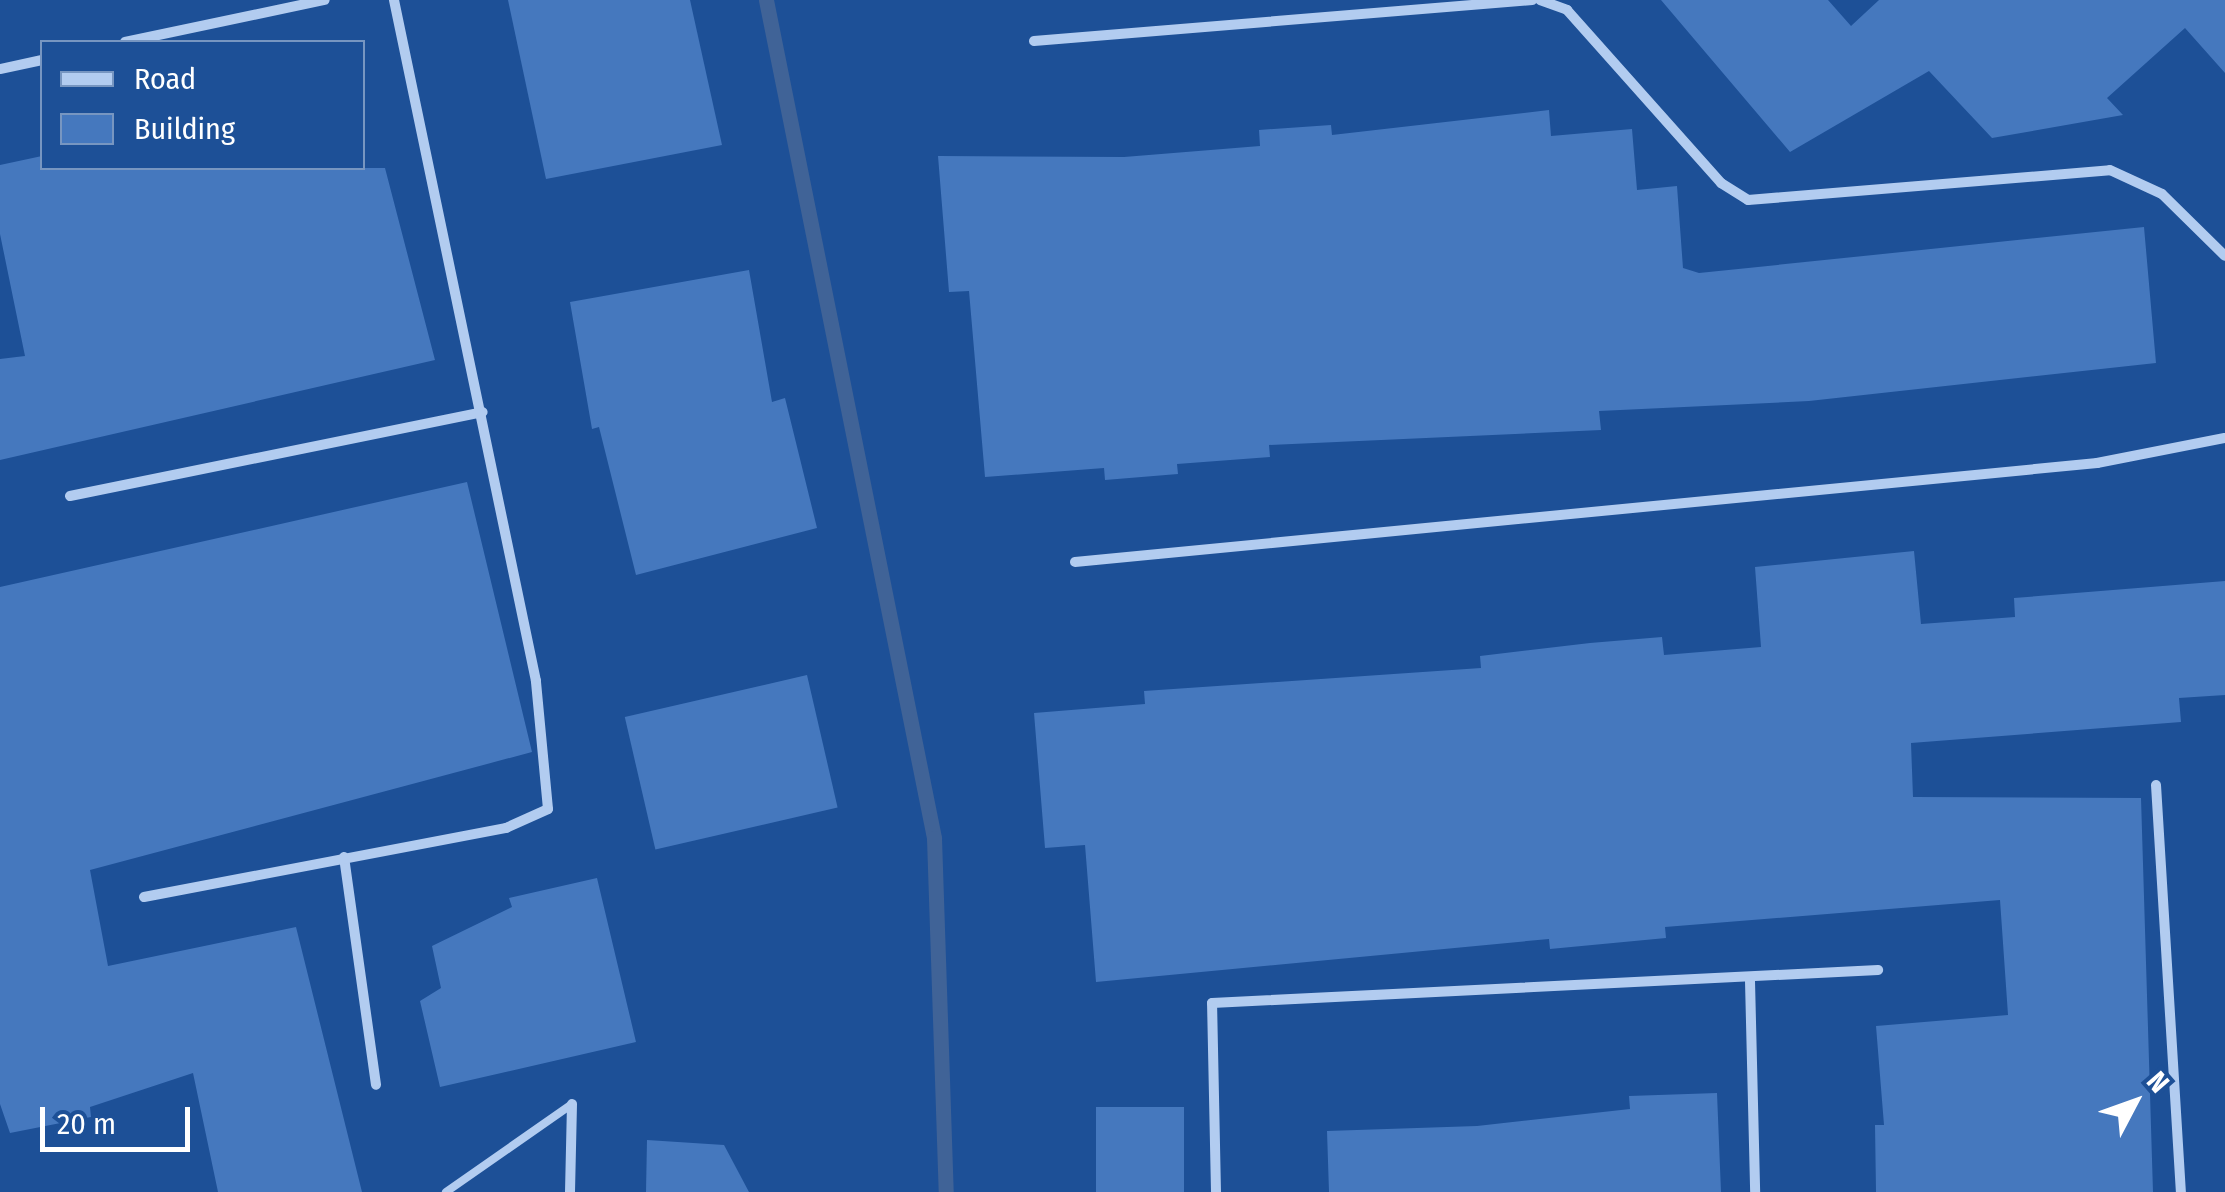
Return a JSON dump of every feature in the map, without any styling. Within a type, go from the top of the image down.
[{"type":"street","points":[[135,40],[326,0]]},
{"type":"street","points":[[144,897],[506,828],[548,810],[536,681],[483,412],[394,0]]},
{"type":"street","points":[[1034,41],[1532,0]]},
{"type":"street","points":[[1540,0],[1567,10],[1721,183],[1748,200],[2110,170],[2162,194],[2225,256]]},
{"type":"street","points":[[0,69],[40,60]]},
{"type":"street","points":[[70,496],[483,412]]},
{"type":"street","points":[[1075,562],[2097,463],[2225,438]]},
{"type":"street","points":[[2156,785],[2182,1192]]},
{"type":"street","points":[[344,857],[376,1086]]},
{"type":"street","points":[[1216,1192],[1212,1003],[1750,982],[1878,970]]},
{"type":"street","points":[[1750,982],[1755,1192]]},
{"type":"street","points":[[570,1192],[572,1104]]},
{"type":"lane","points":[[446,1192],[572,1104]]},
{"type":"building","points":[[508,0],[690,0],[722,145],[546,179]]},
{"type":"building","points":[[1661,0],[1828,0],[1851,26],[1879,0],[2225,0],[2225,73],[2185,28],[2107,98],[2123,115],[1992,138],[1929,71],[1790,152]]},
{"type":"building","points":[[1549,110],[1551,136],[1632,129],[1637,190],[1677,186],[1683,268],[1699,273],[2144,227],[2156,363],[1809,401],[1599,411],[1601,430],[1269,445],[1270,457],[1177,464],[1178,474],[1105,480],[1104,468],[985,477],[969,291],[949,292],[938,156],[1124,157],[1260,146],[1259,130],[1331,125],[1332,135]]},
{"type":"building","points":[[40,156],[40,170],[385,168],[435,360],[0,460],[0,359],[25,356],[0,234],[0,165]]},
{"type":"building","points":[[749,270],[772,402],[785,398],[817,528],[636,575],[599,427],[592,429],[570,302]]},
{"type":"building","points":[[467,482],[532,752],[90,870],[108,966],[296,927],[362,1192],[218,1192],[193,1073],[90,1107],[91,1117],[10,1133],[0,1104],[0,587]]},
{"type":"building","points":[[1914,551],[1921,624],[2015,617],[2014,598],[2225,581],[2225,695],[2179,698],[2181,722],[1911,743],[1913,797],[2141,798],[2153,1192],[1876,1192],[1875,1125],[1884,1125],[1876,1026],[2008,1015],[2000,900],[1665,927],[1666,938],[1550,949],[1549,939],[1096,982],[1085,845],[1045,848],[1034,713],[1145,704],[1144,691],[1481,668],[1480,656],[1590,643],[1662,637],[1664,655],[1761,647],[1755,567]]},
{"type":"building","points":[[807,675],[838,808],[655,850],[625,717]]},
{"type":"building","points":[[597,878],[636,1042],[440,1087],[420,1001],[441,988],[432,946],[512,907],[509,898]]},
{"type":"building","points":[[1717,1093],[1721,1192],[1329,1192],[1327,1131],[1477,1126],[1630,1109],[1629,1096]]},
{"type":"building","points":[[1096,1107],[1184,1107],[1184,1192],[1096,1192]]},
{"type":"building","points":[[647,1140],[724,1145],[749,1192],[646,1192]]},
{"type":"waterway","points":[[766,0],[934,838],[946,1192]]}]
